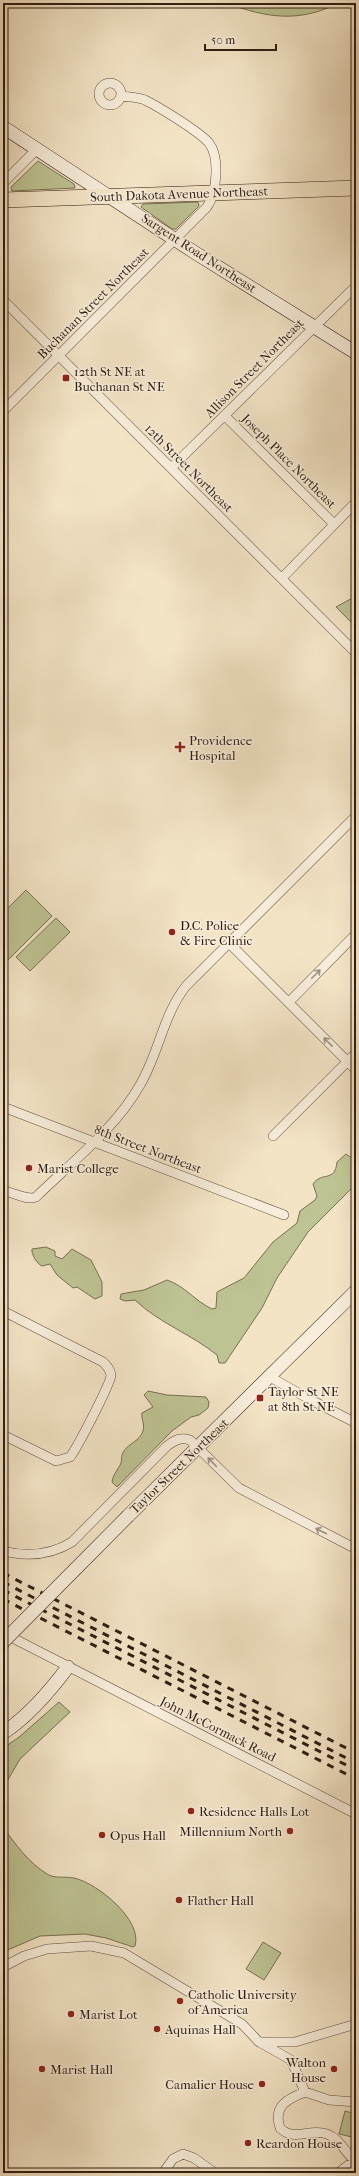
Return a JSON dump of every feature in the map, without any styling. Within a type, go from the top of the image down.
[{"type":"main road","name":"Sargent Road Northeast","points":[[3,127],[175,239],[356,353]]},
{"type":"main road","name":"South Dakota Avenue Northeast","points":[[3,200],[356,188]]},
{"type":"main road","name":"Taylor Street Northeast","points":[[3,1642],[128,1516],[356,1291]]},
{"type":"main road","points":[[3,1733],[18,1722],[40,1700],[68,1667]]},
{"type":"street","points":[[122,96],[145,100],[208,143],[214,157],[214,192]]},
{"type":"street","points":[[3,183],[37,149]]},
{"type":"street","name":"Buchanan Street Northeast","points":[[3,411],[207,207],[214,192]]},
{"type":"street","name":"Allison Street Northeast","points":[[171,468],[356,286]]},
{"type":"street","name":"12th Street Northeast","points":[[3,300],[356,653]]},
{"type":"street","name":"Joseph Place Northeast","points":[[225,416],[334,524]]},
{"type":"street","points":[[282,578],[356,502]]},
{"type":"street","points":[[3,1191],[16,1193],[30,1199],[36,1197],[121,1113],[140,1085],[154,1056],[168,1014],[181,992],[356,816]]},
{"type":"street","points":[[289,1002],[356,934]]},
{"type":"street","points":[[229,943],[356,1070]]},
{"type":"street","points":[[273,1136],[356,1053]]},
{"type":"street","name":"8th Street Northeast","points":[[3,1108],[284,1215]]},
{"type":"street","points":[[3,1311],[103,1362],[108,1367],[111,1375],[106,1389],[70,1457],[56,1461],[3,1435]]},
{"type":"street","points":[[270,1377],[308,1399],[356,1423]]},
{"type":"street","points":[[3,1551],[32,1554],[62,1547],[72,1542],[175,1440],[183,1438],[190,1440],[239,1488],[356,1549]]},
{"type":"street","name":"John McCormack Road","points":[[3,1633],[356,1814]]},
{"type":"street","points":[[3,1967],[24,1956],[54,1948],[91,1946],[124,1953],[242,2024],[259,2042],[291,2060],[297,2070],[305,2092]]},
{"type":"street","points":[[259,2042],[295,2042],[356,2024]]},
{"type":"street","points":[[338,2173],[355,2161],[342,2145],[325,2133],[312,2132],[292,2135],[280,2128],[277,2119],[278,2111],[289,2100],[305,2092],[329,2100],[356,2102]]},
{"type":"street","points":[[163,2173],[173,2159],[183,2154],[194,2158],[216,2173]]},
{"type":"green space","points":[[226,3],[339,3],[310,14],[283,16],[269,15]]},
{"type":"green space","points":[[38,161],[74,184],[75,188],[12,191],[11,187]]},
{"type":"green space","points":[[198,202],[199,206],[176,229],[172,229],[141,207],[143,204]]},
{"type":"green space","points":[[356,596],[356,627],[336,607]]},
{"type":"green space","points":[[26,890],[52,916],[3,965],[3,913]]},
{"type":"green space","points":[[56,918],[70,932],[30,971],[16,957]]},
{"type":"green space","points":[[346,1154],[356,1161],[356,1184],[308,1232],[277,1278],[262,1308],[225,1363],[219,1363],[217,1355],[154,1315],[135,1300],[125,1301],[120,1299],[121,1294],[144,1290],[167,1280],[179,1286],[206,1306],[212,1309],[216,1308],[217,1292],[244,1278],[273,1242],[297,1223],[300,1211],[315,1200],[317,1196],[313,1184],[320,1178],[331,1175],[336,1168],[337,1162]]},
{"type":"green space","points":[[46,1247],[55,1251],[55,1256],[62,1259],[72,1249],[91,1260],[102,1282],[102,1296],[95,1299],[77,1287],[73,1288],[57,1275],[50,1264],[40,1265],[33,1256],[32,1249]]},
{"type":"green space","points":[[148,1391],[167,1395],[206,1397],[209,1402],[208,1408],[199,1415],[191,1417],[172,1431],[117,1487],[112,1482],[114,1474],[121,1463],[122,1454],[126,1448],[137,1440],[142,1434],[144,1426],[142,1413],[153,1407],[144,1395]]},
{"type":"green space","points":[[59,1702],[70,1712],[20,1759],[3,1788],[3,1748],[18,1738]]},
{"type":"green space","points":[[3,1827],[28,1859],[40,1870],[50,1876],[74,1878],[84,1881],[106,1895],[116,1904],[132,1925],[136,1936],[135,1946],[133,1947],[106,1938],[85,1934],[40,1936],[3,1952]]},
{"type":"green space","points":[[263,1942],[281,1953],[264,1980],[246,1969]]},
{"type":"green space","points":[[345,2111],[356,2114],[356,2138],[339,2134]]},
{"type":"railway","points":[[3,1573],[356,1753]]},
{"type":"railway","points":[[3,1582],[356,1763]]},
{"type":"railway","points":[[3,1590],[356,1770]]},
{"type":"railway","points":[[3,1599],[356,1779]]},
{"type":"place","name":"12th St NE at Buchanan St NE","points":[[66,378]]},
{"type":"place","name":"Providence Hospital","points":[[180,747]]},
{"type":"place","name":"D.C. Police & Fire Clinic","points":[[172,932]]},
{"type":"place","name":"Marist College","points":[[29,1168]]},
{"type":"place","name":"Taylor St NE at 8th St NE","points":[[260,1398]]},
{"type":"place","name":"Residence Halls Lot","points":[[191,1811]]},
{"type":"place","name":"Millennium North","points":[[290,1831]]},
{"type":"place","name":"Opus Hall","points":[[102,1835]]},
{"type":"place","name":"Flather Hall","points":[[179,1900]]},
{"type":"place","name":"Catholic University of America","points":[[180,2001]]},
{"type":"place","name":"Marist Lot","points":[[71,2014]]},
{"type":"place","name":"Aquinas Hall","points":[[157,2029]]},
{"type":"place","name":"Marist Hall","points":[[42,2069]]},
{"type":"place","name":"Walton House","points":[[334,2069]]},
{"type":"place","name":"Camalier House","points":[[262,2084]]},
{"type":"place","name":"Reardon House","points":[[248,2143]]}]
